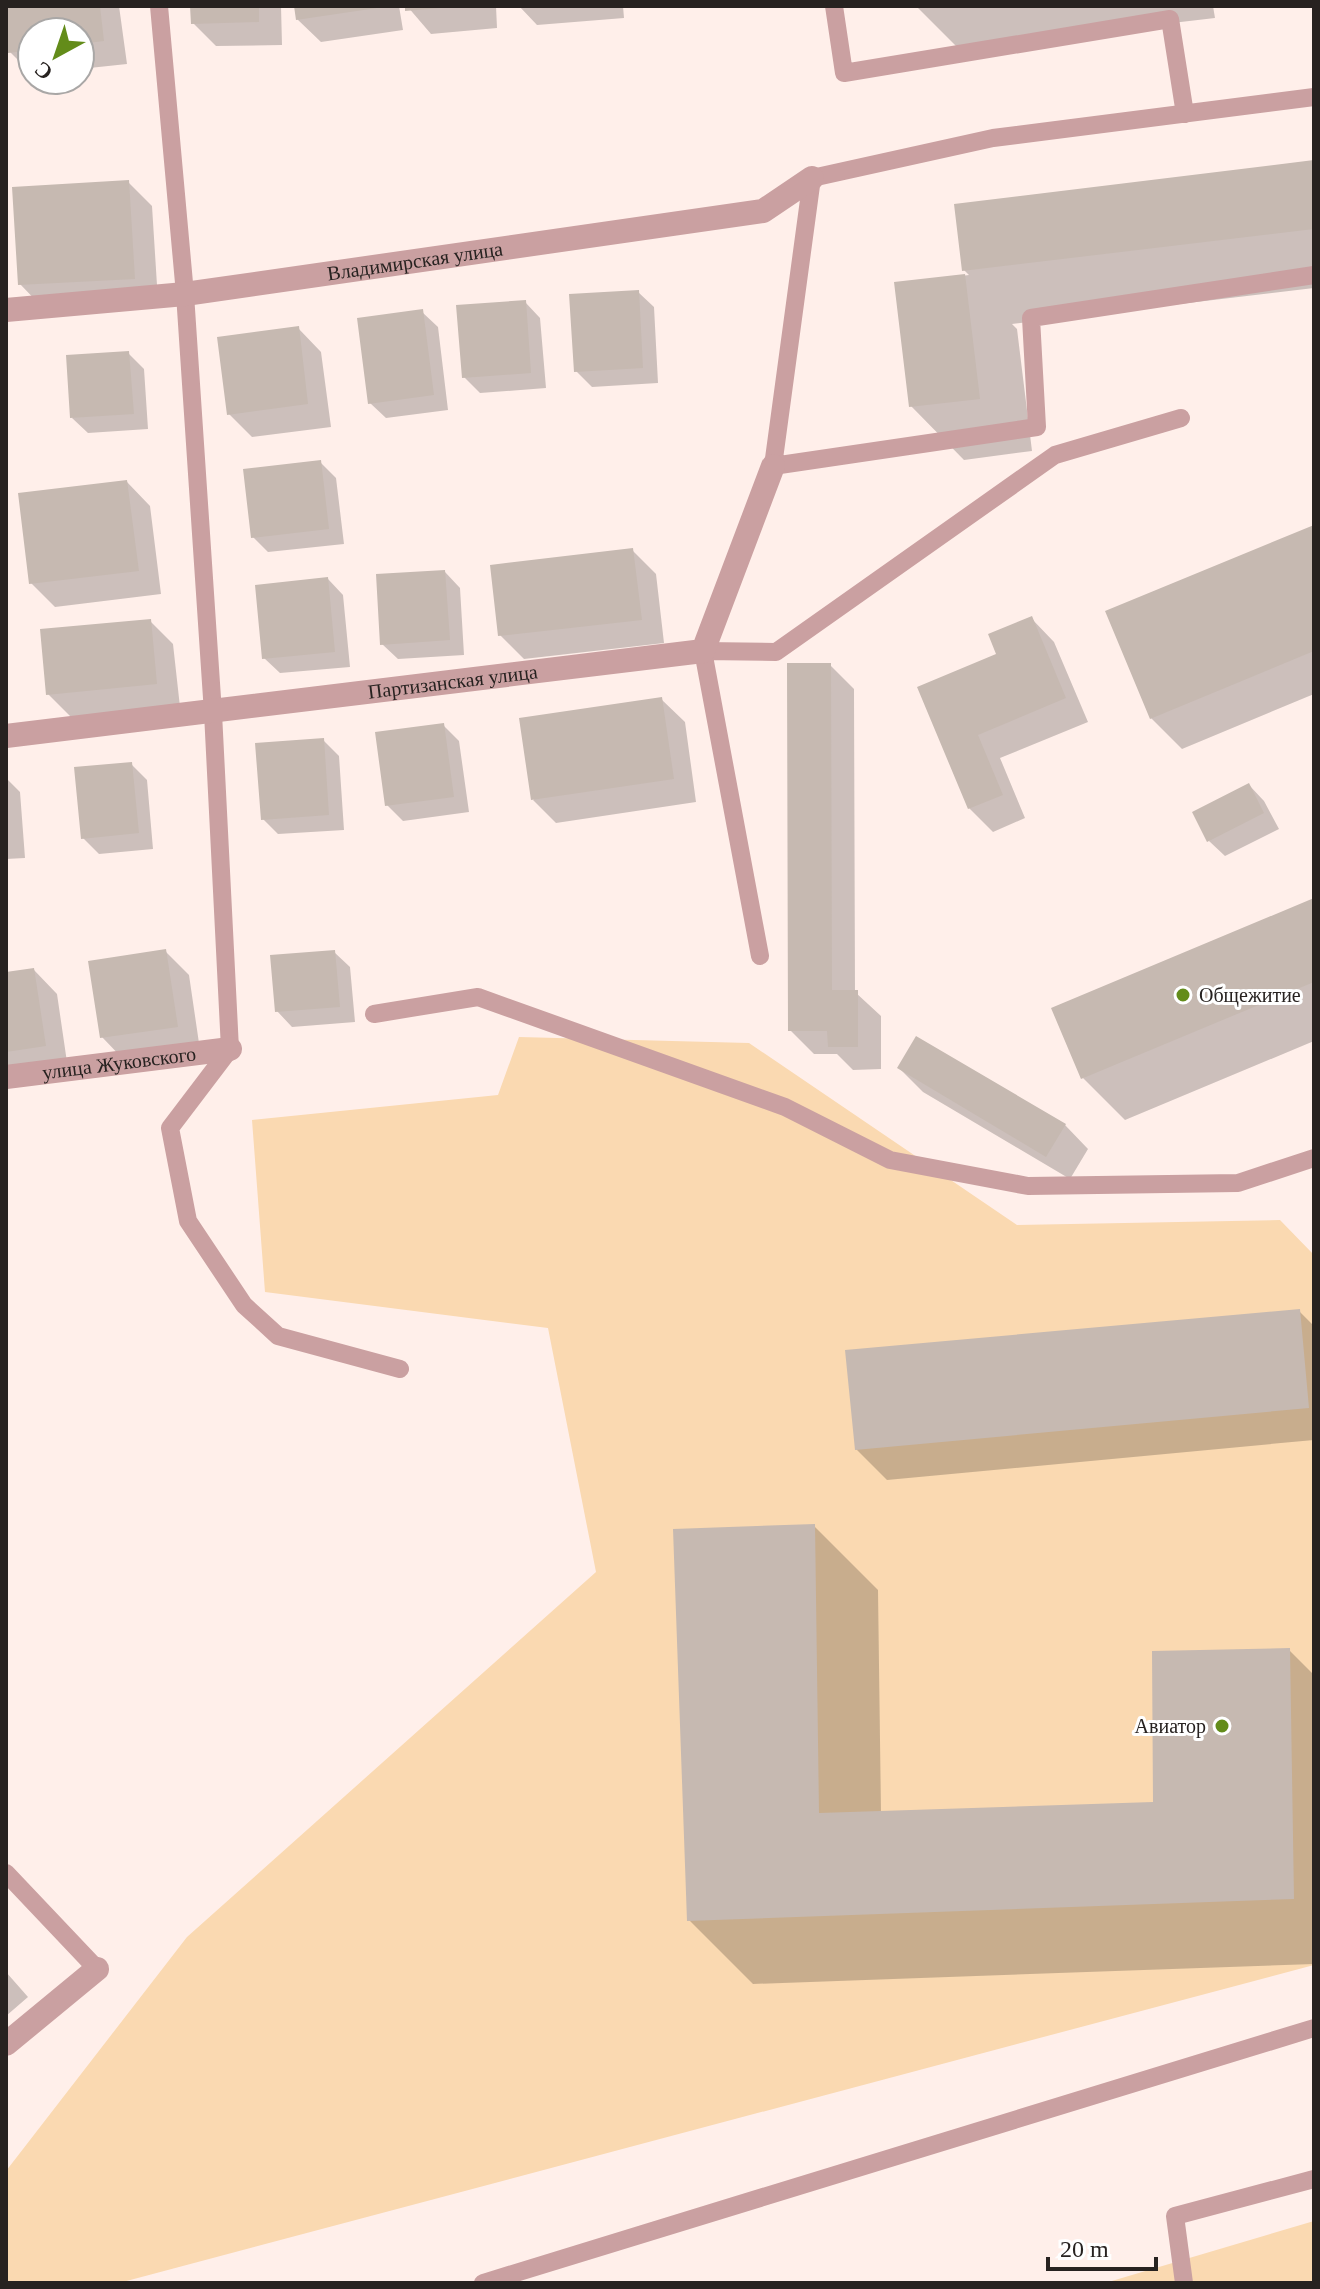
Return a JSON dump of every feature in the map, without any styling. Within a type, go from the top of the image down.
[{"type":"street","name":"Владимирская улица","points":[[6,310],[185,294],[763,211],[812,178]]},
{"type":"street","points":[[703,651],[773,466]]},
{"type":"street","name":"Партизанская улица","points":[[6,736],[703,651]]},
{"type":"street","name":"улица Жуковского","points":[[6,1077],[230,1049]]},
{"type":"street","points":[[6,2044],[97,1969]]},
{"type":"lane","points":[[159,6],[185,294],[213,713],[230,1049],[170,1128],[188,1221],[244,1305],[278,1336],[400,1369]]},
{"type":"lane","points":[[834,6],[844,73],[1170,19],[1185,114]]},
{"type":"lane","points":[[1314,97],[993,138],[812,178],[773,466],[1037,427],[1031,318],[1314,275]]},
{"type":"lane","points":[[760,956],[703,651],[776,652],[1055,455],[1181,418]]},
{"type":"lane","points":[[374,1014],[478,997],[785,1107],[890,1160],[1028,1186],[1238,1183],[1314,1158]]},
{"type":"lane","points":[[6,1873],[97,1969]]},
{"type":"lane","points":[[483,2283],[1314,2028]]},
{"type":"lane","points":[[1184,2283],[1175,2216],[1314,2179]]},
{"type":"shaded area","points":[[519,1037],[749,1043],[1017,1225],[1280,1220],[1314,1255],[1314,1965],[119,2283],[6,2283],[6,2171],[187,1937],[596,1572],[548,1328],[265,1292],[252,1120],[498,1095]]},
{"type":"shaded area","points":[[1314,2221],[1314,2283],[1105,2283]]},
{"type":"building","points":[[6,6],[100,6],[104,41],[96,42],[96,16],[16,16],[16,52],[8,53]]},
{"type":"building","points":[[190,6],[259,6],[259,22],[191,24]]},
{"type":"building","points":[[294,6],[377,6],[377,8],[296,20]]},
{"type":"building","points":[[405,6],[441,6],[441,8],[405,11]]},
{"type":"building","points":[[1314,160],[1314,229],[962,271],[954,204]]},
{"type":"building","points":[[129,180],[135,279],[18,285],[12,187]]},
{"type":"building","points":[[965,274],[980,399],[909,407],[894,282]]},
{"type":"building","points":[[639,290],[643,368],[574,372],[569,294]]},
{"type":"building","points":[[526,300],[531,373],[462,378],[456,305]]},
{"type":"building","points":[[423,309],[434,395],[368,404],[357,318]]},
{"type":"building","points":[[299,326],[308,404],[227,415],[217,337]]},
{"type":"building","points":[[129,351],[134,414],[70,418],[66,355]]},
{"type":"building","points":[[321,460],[329,529],[251,538],[243,469]]},
{"type":"building","points":[[127,480],[139,571],[29,584],[18,493]]},
{"type":"building","points":[[1314,525],[1314,651],[1150,719],[1105,611]]},
{"type":"building","points":[[633,548],[642,620],[498,636],[490,565]]},
{"type":"building","points":[[445,570],[450,640],[380,645],[376,574]]},
{"type":"building","points":[[328,577],[335,652],[262,659],[255,585]]},
{"type":"building","points":[[1032,616],[1066,698],[978,735],[1003,795],[968,809],[917,687],[996,654],[988,634]]},
{"type":"building","points":[[151,619],[157,684],[46,695],[40,629]]},
{"type":"building","points":[[787,663],[831,663],[832,990],[858,990],[858,1047],[828,1047],[827,1031],[788,1031]]},
{"type":"building","points":[[662,697],[674,779],[531,800],[519,718]]},
{"type":"building","points":[[444,723],[454,797],[385,806],[375,732]]},
{"type":"building","points":[[324,738],[329,815],[261,820],[255,743]]},
{"type":"building","points":[[132,762],[139,833],[81,839],[74,767]]},
{"type":"building","points":[[1249,783],[1264,813],[1207,842],[1192,812]]},
{"type":"building","name":"Общежитие","points":[[1314,898],[1314,982],[1081,1079],[1051,1008]]},
{"type":"building","points":[[166,949],[178,1027],[100,1038],[88,961]]},
{"type":"building","points":[[335,950],[340,1007],[275,1012],[270,955]]},
{"type":"building","points":[[34,968],[46,1046],[6,1052],[6,972]]},
{"type":"building","points":[[916,1036],[1066,1124],[1046,1157],[897,1068]]},
{"type":"building","points":[[1300,1309],[1309,1408],[855,1450],[845,1350]]},
{"type":"building","name":"Авиатор","points":[[815,1524],[819,1813],[1153,1802],[1152,1651],[1290,1648],[1294,1899],[687,1921],[673,1529]]},
{"type":"place","name":"Общежитие","points":[[1183,995]]},
{"type":"place","name":"Авиатор","points":[[1222,1726]]}]
